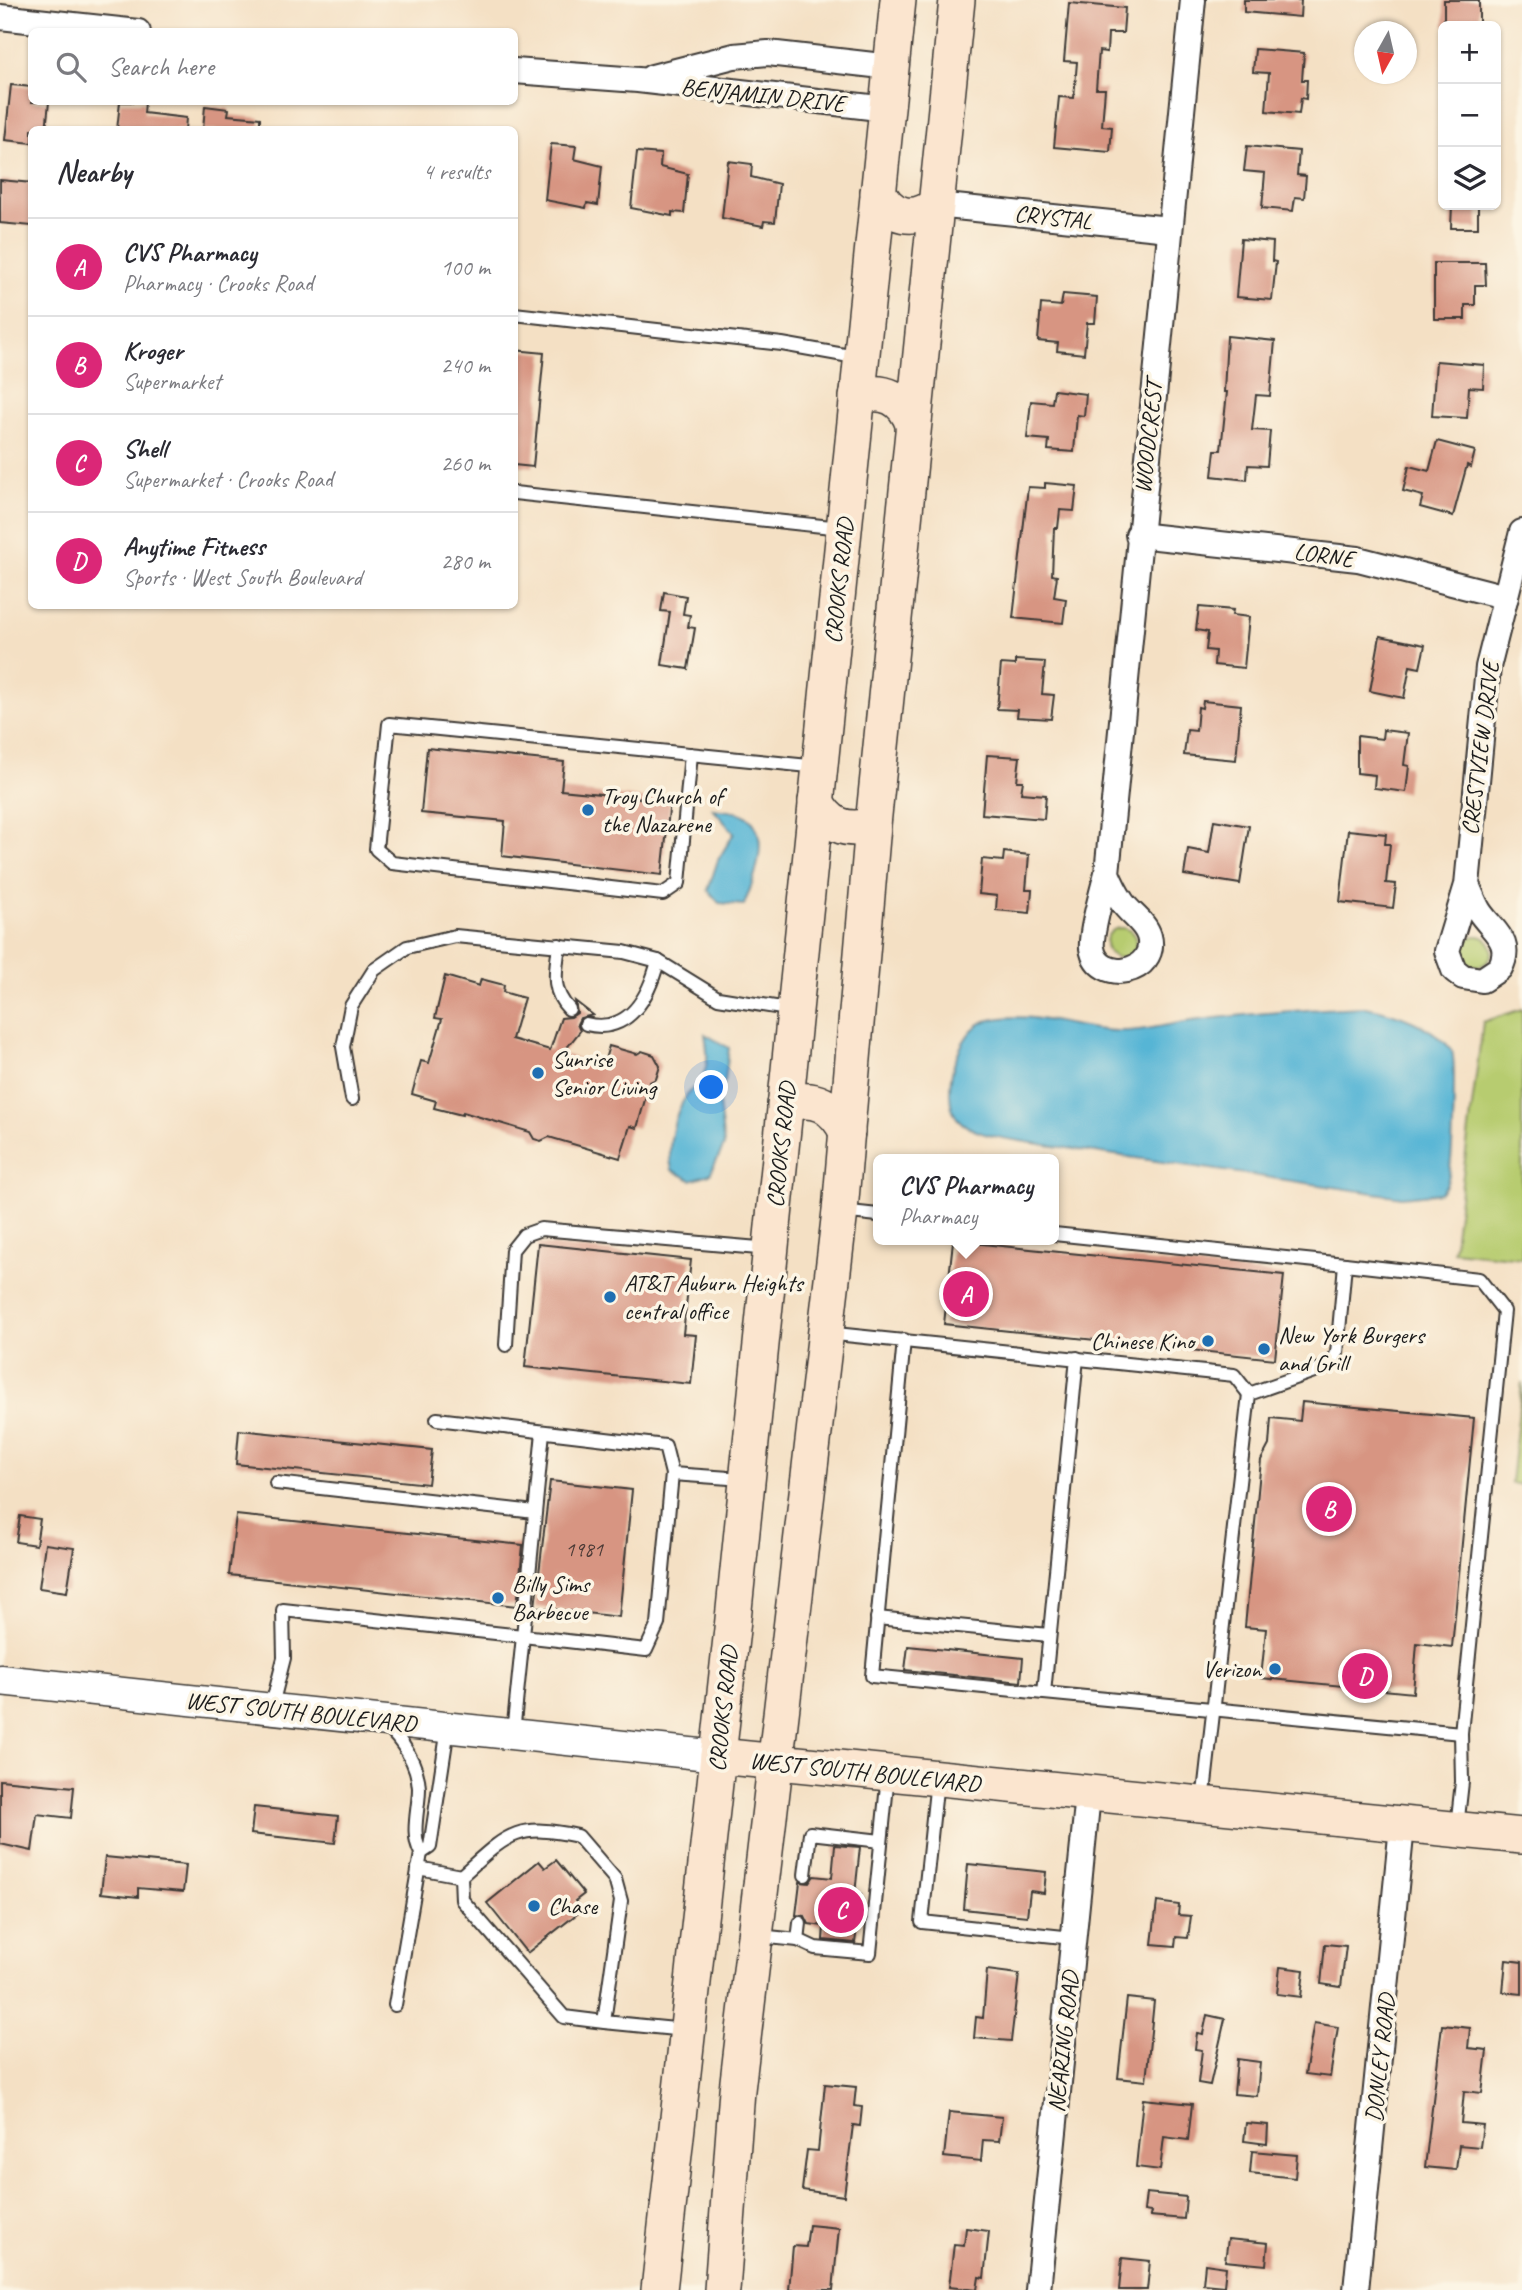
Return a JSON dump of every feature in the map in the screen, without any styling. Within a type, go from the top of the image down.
[{"type":"main road","name":"CROOKS ROAD","points":[[659,2290],[732,1629],[898,0]]},
{"type":"main road","points":[[722,2290],[737,2090],[840,1211],[873,825],[957,0]]},
{"type":"main road","points":[[878,192],[884,204],[905,216],[925,214],[936,205]]},
{"type":"main road","points":[[858,397],[880,393],[891,396],[908,411],[913,425]]},
{"type":"main road","points":[[818,784],[823,815],[834,824],[848,828],[873,825]]},
{"type":"main road","points":[[785,1105],[809,1100],[820,1103],[839,1117],[847,1132]]},
{"type":"main road","points":[[732,1629],[739,1642],[749,1650],[762,1654],[787,1651]]},
{"type":"main road","name":"WEST SOUTH BOULEVARD","points":[[718,1756],[1088,1795],[1522,1836]]},
{"type":"main road","points":[[706,1870],[729,1868],[741,1872],[759,1895]]},
{"type":"street","name":"WOODCREST","points":[[1107,873],[1138,535],[1193,0]]},
{"type":"street","points":[[0,17],[101,28]]},
{"type":"street","name":"BENJAMIN DRIVE","points":[[638,80],[734,56],[768,53],[891,67]]},
{"type":"street","name":"BENJAMIN DRIVE","points":[[518,71],[638,80],[887,109]]},
{"type":"street","name":"CRYSTAL","points":[[936,205],[1169,229]]},
{"type":"street","name":"CRESTVIEW DRIVE","points":[[1467,885],[1484,696],[1522,532]]},
{"type":"street","name":"LORNE","points":[[1138,535],[1358,559],[1506,597]]},
{"type":"street","name":"WEST SOUTH BOULEVARD","points":[[0,1680],[718,1756]]},
{"type":"street","name":"NEARING ROAD","points":[[1038,2290],[1088,1795]]},
{"type":"street","name":"DONLEY ROAD","points":[[1356,2290],[1402,1826]]},
{"type":"lane","points":[[518,314],[782,344],[861,358]]},
{"type":"lane","points":[[518,493],[844,528]]},
{"type":"lane","points":[[691,754],[679,883],[663,894],[392,863],[376,849],[388,724],[691,754],[818,784]]},
{"type":"lane","points":[[352,1099],[343,1047],[351,1006],[374,970],[407,947],[455,936],[624,952],[658,961],[689,977],[718,998],[794,1010]]},
{"type":"lane","points":[[559,945],[555,986],[559,998],[569,1009]]},
{"type":"lane","points":[[586,1024],[600,1028],[613,1024],[641,1004],[651,988],[658,961]]},
{"type":"lane","points":[[840,1211],[873,1214]]},
{"type":"lane","points":[[506,1345],[512,1250],[524,1235],[541,1228],[771,1249]]},
{"type":"lane","points":[[1059,1235],[1479,1279],[1504,1311],[1461,1733],[1462,1782],[1456,1831]]},
{"type":"lane","points":[[1249,1394],[1331,1365],[1337,1353],[1345,1264]]},
{"type":"lane","points":[[826,1333],[1234,1375],[1249,1394],[1203,1806]]},
{"type":"lane","points":[[904,1340],[872,1676],[1461,1733]]},
{"type":"lane","points":[[1044,1693],[1077,1358]]},
{"type":"lane","points":[[271,1709],[284,1658],[283,1610],[646,1650],[658,1624],[672,1474],[665,1446],[437,1419]]},
{"type":"lane","points":[[513,1735],[543,1432]]},
{"type":"lane","points":[[672,1474],[747,1480]]},
{"type":"lane","points":[[276,1483],[535,1512]]},
{"type":"lane","points":[[877,1618],[1049,1635]]},
{"type":"lane","points":[[379,1720],[402,1743],[419,1786],[416,1844],[421,1853],[395,2005]]},
{"type":"lane","points":[[421,1853],[430,1847],[448,1728]]},
{"type":"lane","points":[[755,1936],[798,1940],[815,1948],[870,1953],[888,1774]]},
{"type":"lane","points":[[937,1779],[922,1922],[1073,1938]]},
{"type":"lane","points":[[461,1876],[502,1840],[518,1831],[538,1829],[578,1836],[615,1879],[621,1901],[604,2022]]},
{"type":"lane","points":[[805,1875],[810,1833],[881,1841]]},
{"type":"lane","points":[[418,1868],[461,1876]]},
{"type":"lane","points":[[461,1876],[462,1900],[564,2017],[687,2031]]},
{"type":"lane","points":[[798,1940],[800,1923]]},
{"type":"green space","points":[[1121,928],[1132,932],[1136,943],[1132,954],[1121,958],[1110,954],[1106,943],[1110,932]]},
{"type":"green space","points":[[1477,936],[1488,940],[1492,951],[1488,962],[1477,966],[1466,962],[1462,951],[1466,940]]},
{"type":"green space","points":[[1522,1009],[1522,1258],[1453,1251],[1483,1022]]},
{"type":"green space","points":[[1522,1382],[1522,1485],[1511,1483]]},
{"type":"water","points":[[713,809],[742,814],[750,819],[756,828],[760,849],[752,885],[744,905],[719,903],[708,890],[718,860],[734,833]]},
{"type":"water","points":[[1365,1007],[1388,1012],[1425,1027],[1452,1051],[1454,1094],[1450,1170],[1448,1181],[1440,1193],[1402,1197],[1008,1139],[971,1129],[957,1118],[952,1108],[950,1094],[954,1064],[967,1036],[986,1021],[1019,1017],[1089,1028],[1132,1031],[1235,1016]]},
{"type":"water","points":[[705,1034],[729,1048],[725,1081],[718,1095],[724,1146],[710,1174],[691,1180],[672,1170],[671,1141],[682,1102],[701,1079],[706,1068]]},
{"type":"building","points":[[1244,0],[1301,0],[1300,17],[1244,12]]},
{"type":"building","points":[[1444,0],[1479,0],[1479,21],[1444,21]]},
{"type":"building","points":[[1069,3],[1125,8],[1123,33],[1108,33],[1107,52],[1099,51],[1096,89],[1105,89],[1102,126],[1112,127],[1110,152],[1054,147],[1059,97],[1074,98],[1077,62],[1064,61]]},
{"type":"building","points":[[1255,49],[1304,53],[1302,80],[1307,80],[1306,99],[1301,98],[1299,114],[1266,111],[1269,73],[1253,72]]},
{"type":"building","points":[[11,85],[28,87],[28,105],[49,105],[46,126],[28,126],[28,143],[5,140]]},
{"type":"building","points":[[120,105],[145,105],[144,113],[186,118],[185,126],[117,126]]},
{"type":"building","points":[[205,106],[229,109],[228,115],[260,118],[260,126],[203,126]]},
{"type":"building","points":[[551,144],[576,146],[574,159],[602,166],[598,205],[587,203],[586,208],[545,200]]},
{"type":"building","points":[[1247,146],[1299,151],[1297,175],[1306,176],[1304,198],[1295,197],[1293,211],[1262,208],[1265,173],[1244,171]]},
{"type":"building","points":[[637,152],[661,154],[660,167],[688,174],[684,213],[672,212],[672,216],[631,208]]},
{"type":"building","points":[[728,161],[752,164],[751,177],[779,184],[775,222],[764,221],[763,226],[722,218]]},
{"type":"building","points":[[0,180],[28,183],[28,226],[0,223]]},
{"type":"building","points":[[1452,210],[1478,210],[1478,228],[1451,228]]},
{"type":"building","points":[[1241,239],[1273,242],[1272,261],[1276,262],[1272,300],[1236,297]]},
{"type":"building","points":[[1434,263],[1485,263],[1486,285],[1475,285],[1475,305],[1465,305],[1465,319],[1434,319]]},
{"type":"building","points":[[1063,294],[1097,297],[1095,323],[1087,323],[1084,354],[1057,351],[1058,343],[1038,341],[1041,304],[1061,306]]},
{"type":"building","points":[[1227,336],[1275,341],[1270,396],[1256,395],[1252,430],[1270,431],[1267,466],[1248,465],[1247,480],[1212,476],[1215,450],[1221,450],[1227,392],[1224,392]]},
{"type":"building","points":[[518,350],[544,353],[533,467],[518,465]]},
{"type":"building","points":[[1436,361],[1484,365],[1483,388],[1469,387],[1467,418],[1432,416]]},
{"type":"building","points":[[1054,390],[1086,394],[1084,416],[1077,415],[1074,452],[1048,450],[1049,440],[1027,438],[1031,401],[1052,403]]},
{"type":"building","points":[[1437,441],[1475,451],[1471,467],[1467,465],[1453,516],[1420,507],[1423,496],[1403,491],[1409,466],[1429,471]]},
{"type":"building","points":[[1045,483],[1077,486],[1074,511],[1060,510],[1058,528],[1054,528],[1052,575],[1057,576],[1054,597],[1066,599],[1063,623],[1013,618],[1028,487],[1045,488]]},
{"type":"building","points":[[664,592],[686,596],[683,614],[690,615],[688,627],[695,628],[688,669],[662,665],[670,612],[661,611]]},
{"type":"building","points":[[1199,607],[1233,610],[1232,615],[1249,617],[1244,668],[1214,665],[1215,651],[1206,650],[1208,632],[1196,630]]},
{"type":"building","points":[[1380,636],[1425,645],[1420,668],[1410,666],[1404,698],[1370,691]]},
{"type":"building","points":[[1015,660],[1045,662],[1042,694],[1054,695],[1051,719],[1017,717],[1018,710],[997,709],[1001,664],[1015,665]]},
{"type":"building","points":[[1203,701],[1241,705],[1236,760],[1184,755],[1187,730],[1196,731],[1198,707],[1202,708]]},
{"type":"building","points":[[1383,730],[1408,733],[1404,765],[1409,766],[1406,792],[1374,788],[1375,775],[1357,773],[1357,736],[1382,739]]},
{"type":"building","name":"Troy Church of the Nazarene","points":[[427,748],[564,762],[561,790],[670,801],[662,875],[502,856],[505,821],[421,813]]},
{"type":"building","points":[[987,755],[1020,757],[1017,781],[1023,781],[1021,793],[1046,795],[1044,819],[982,814]]},
{"type":"building","points":[[1214,820],[1249,826],[1240,884],[1184,875],[1188,849],[1209,853]]},
{"type":"building","points":[[1348,830],[1386,834],[1385,844],[1390,844],[1386,883],[1396,884],[1393,908],[1340,902]]},
{"type":"building","points":[[1004,852],[1029,855],[1026,890],[1032,890],[1030,913],[996,910],[997,896],[979,894],[982,859],[1003,861]]},
{"type":"building","name":"Sunrise Senior Living","points":[[445,976],[479,986],[481,979],[504,985],[503,992],[524,998],[512,1039],[550,1050],[561,1018],[577,1013],[575,1001],[593,1015],[580,1018],[577,1024],[580,1031],[562,1054],[603,1066],[609,1046],[637,1054],[642,1051],[654,1055],[660,1066],[656,1079],[650,1082],[637,1128],[630,1126],[620,1158],[549,1137],[541,1141],[534,1139],[530,1132],[463,1112],[462,1115],[434,1108],[436,1101],[412,1094],[421,1061],[429,1063],[442,1019],[435,1018]]},
{"type":"building","name":"AT&T Auburn Heights central office","points":[[538,1244],[691,1260],[683,1334],[696,1335],[691,1384],[525,1367]]},
{"type":"building","points":[[953,1245],[992,1245],[1284,1275],[1275,1359],[944,1324]]},
{"type":"building","points":[[1302,1402],[1474,1418],[1452,1647],[1417,1643],[1413,1693],[1261,1678],[1266,1629],[1245,1627],[1261,1460],[1269,1445],[1271,1418],[1300,1421]]},
{"type":"building","points":[[239,1430],[432,1450],[428,1484],[236,1464]]},
{"type":"building","points":[[550,1481],[632,1490],[619,1617],[535,1607]]},
{"type":"building","points":[[236,1515],[523,1545],[517,1606],[229,1575]]},
{"type":"building","points":[[20,1516],[40,1519],[36,1545],[16,1542]]},
{"type":"building","points":[[45,1544],[74,1548],[67,1592],[39,1588]]},
{"type":"building","points":[[908,1646],[1023,1658],[1021,1682],[905,1670]]},
{"type":"building","points":[[0,1780],[74,1787],[71,1818],[37,1814],[32,1851],[0,1844]]},
{"type":"building","points":[[254,1807],[338,1816],[335,1843],[251,1834]]},
{"type":"building","points":[[835,1845],[860,1847],[855,1894],[861,1895],[855,1943],[823,1940],[824,1926],[809,1924],[805,1916],[796,1915],[800,1882],[809,1883],[814,1876],[832,1878]]},
{"type":"building","points":[[105,1857],[186,1865],[183,1892],[138,1888],[138,1897],[101,1893]]},
{"type":"building","name":"Chase","points":[[556,1860],[584,1894],[575,1901],[582,1910],[527,1953],[487,1903],[539,1861],[545,1868]]},
{"type":"building","points":[[968,1864],[1046,1872],[1044,1893],[1030,1891],[1027,1916],[964,1909]]},
{"type":"building","points":[[1157,1902],[1179,1905],[1178,1915],[1191,1916],[1188,1938],[1176,1937],[1175,1946],[1152,1944]]},
{"type":"building","points":[[1325,1944],[1346,1946],[1341,1987],[1321,1984]]},
{"type":"building","points":[[1506,1960],[1522,1962],[1522,1994],[1503,1992]]},
{"type":"building","points":[[1280,1967],[1304,1970],[1301,1997],[1277,1994]]},
{"type":"building","points":[[987,1970],[1019,1974],[1011,2041],[974,2038],[976,2017],[983,2018]]},
{"type":"building","points":[[1127,1998],[1154,2001],[1146,2081],[1118,2078]]},
{"type":"building","points":[[1207,2015],[1225,2019],[1210,2085],[1198,2083],[1202,2050],[1195,2049],[1197,2033],[1203,2034]]},
{"type":"building","points":[[1314,2023],[1338,2027],[1330,2077],[1305,2074]]},
{"type":"building","points":[[1442,2025],[1470,2028],[1468,2048],[1487,2050],[1482,2093],[1464,2091],[1461,2123],[1483,2125],[1480,2147],[1459,2145],[1456,2170],[1425,2167]]},
{"type":"building","points":[[1237,2059],[1260,2062],[1257,2096],[1234,2094]]},
{"type":"building","points":[[825,2084],[856,2087],[854,2106],[862,2107],[860,2126],[853,2125],[844,2196],[802,2190],[807,2150],[818,2151]]},
{"type":"building","points":[[1143,2099],[1192,2104],[1188,2140],[1164,2137],[1160,2170],[1136,2167]]},
{"type":"building","points":[[949,2112],[1002,2117],[999,2141],[983,2140],[981,2161],[944,2157]]},
{"type":"building","points":[[1246,2123],[1268,2125],[1267,2144],[1244,2141]]},
{"type":"building","points":[[1252,2151],[1297,2155],[1295,2178],[1250,2173]]},
{"type":"building","points":[[1146,2193],[1186,2197],[1184,2219],[1150,2216],[1151,2212],[1144,2211]]},
{"type":"building","points":[[809,2225],[839,2228],[833,2290],[789,2290],[793,2246],[806,2247]]},
{"type":"building","points":[[966,2228],[989,2231],[984,2278],[979,2277],[977,2290],[949,2287],[954,2244],[964,2245]]},
{"type":"building","points":[[1228,2239],[1268,2243],[1266,2265],[1225,2261]]},
{"type":"building","points":[[1122,2258],[1150,2261],[1147,2290],[1119,2290]]},
{"type":"building","points":[[1205,2264],[1226,2267],[1224,2286],[1203,2284]]},
{"type":"place","name":"Troy Church of the Nazarene","points":[[588,810]]},
{"type":"place","name":"Sunrise Senior Living","points":[[538,1073]]},
{"type":"place","name":"CVS Pharmacy","points":[[966,1294]]},
{"type":"place","name":"AT&T Auburn Heights central office","points":[[610,1297]]},
{"type":"place","name":"Chinese Kino","points":[[1208,1341]]},
{"type":"place","name":"New York Burgers and Grill","points":[[1264,1349]]},
{"type":"place","name":"Kroger","points":[[1329,1509]]},
{"type":"place","name":"Billy Sims Barbecue","points":[[498,1598]]},
{"type":"place","name":"Verizon","points":[[1275,1669]]},
{"type":"place","name":"Anytime Fitness","points":[[1365,1676]]},
{"type":"place","name":"Chase","points":[[534,1906]]},
{"type":"place","name":"Shell","points":[[841,1910]]}]
